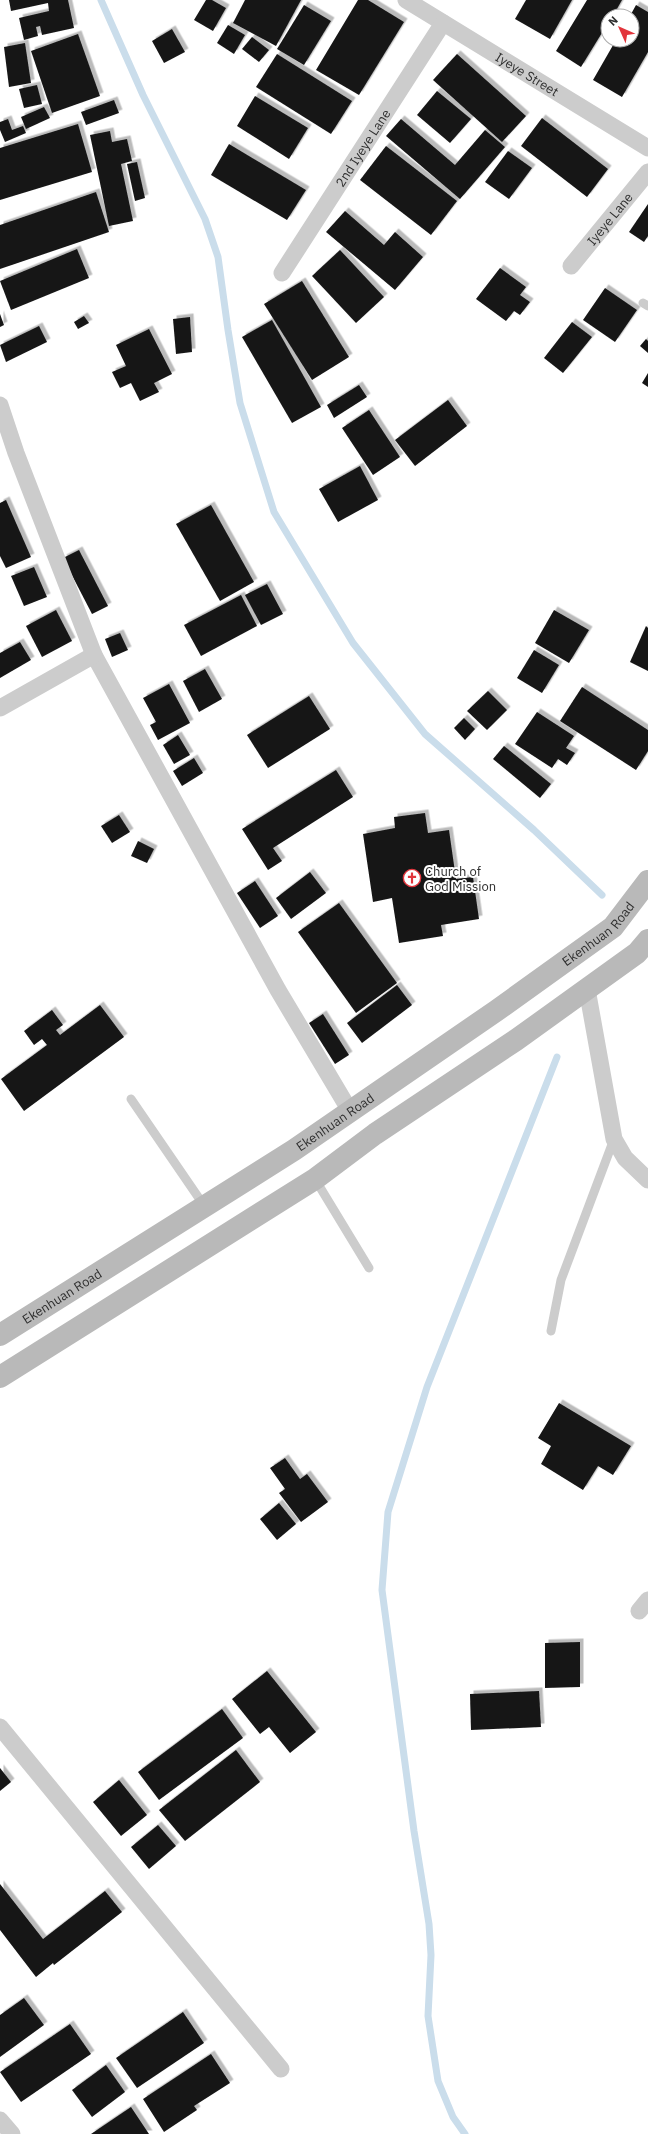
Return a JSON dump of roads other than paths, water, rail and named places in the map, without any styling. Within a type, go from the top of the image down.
[{"type":"main road","name":"Ekenhuan Road","points":[[0,1335],[205,1207],[350,1111],[503,1006],[613,927],[648,881]]},
{"type":"main road","points":[[0,1377],[314,1179],[375,1134],[516,1040],[588,989],[638,953],[648,940]]},
{"type":"street","name":"Iyeye Street","points":[[406,0],[648,148]]},
{"type":"street","name":"2nd Iyeye Lane","points":[[282,273],[443,22]]},
{"type":"street","name":"Iyeye Lane","points":[[572,266],[648,172]]},
{"type":"street","points":[[0,405],[16,453],[94,655],[278,990],[350,1111]]},
{"type":"street","points":[[0,708],[94,655]]},
{"type":"street","points":[[588,989],[614,1139],[625,1158],[648,1180]]},
{"type":"street","points":[[0,1727],[281,2069]]},
{"type":"street","points":[[0,2120],[12,2134]]},
{"type":"lane","points":[[131,1099],[205,1207]]},
{"type":"lane","points":[[551,1331],[561,1280],[614,1139]]},
{"type":"lane","points":[[314,1179],[369,1268]]},
{"type":"waterway","points":[[101,0],[143,95],[205,219],[218,257],[240,403],[274,512],[353,643],[425,734],[534,830],[602,895]]},
{"type":"waterway","points":[[465,2134],[453,2117],[438,2081],[428,2016],[431,1955],[429,1924],[414,1831],[382,1590],[388,1512],[427,1387],[557,1057]]},
{"type":"place","name":"Church of God Mission","points":[[412,878]]}]
